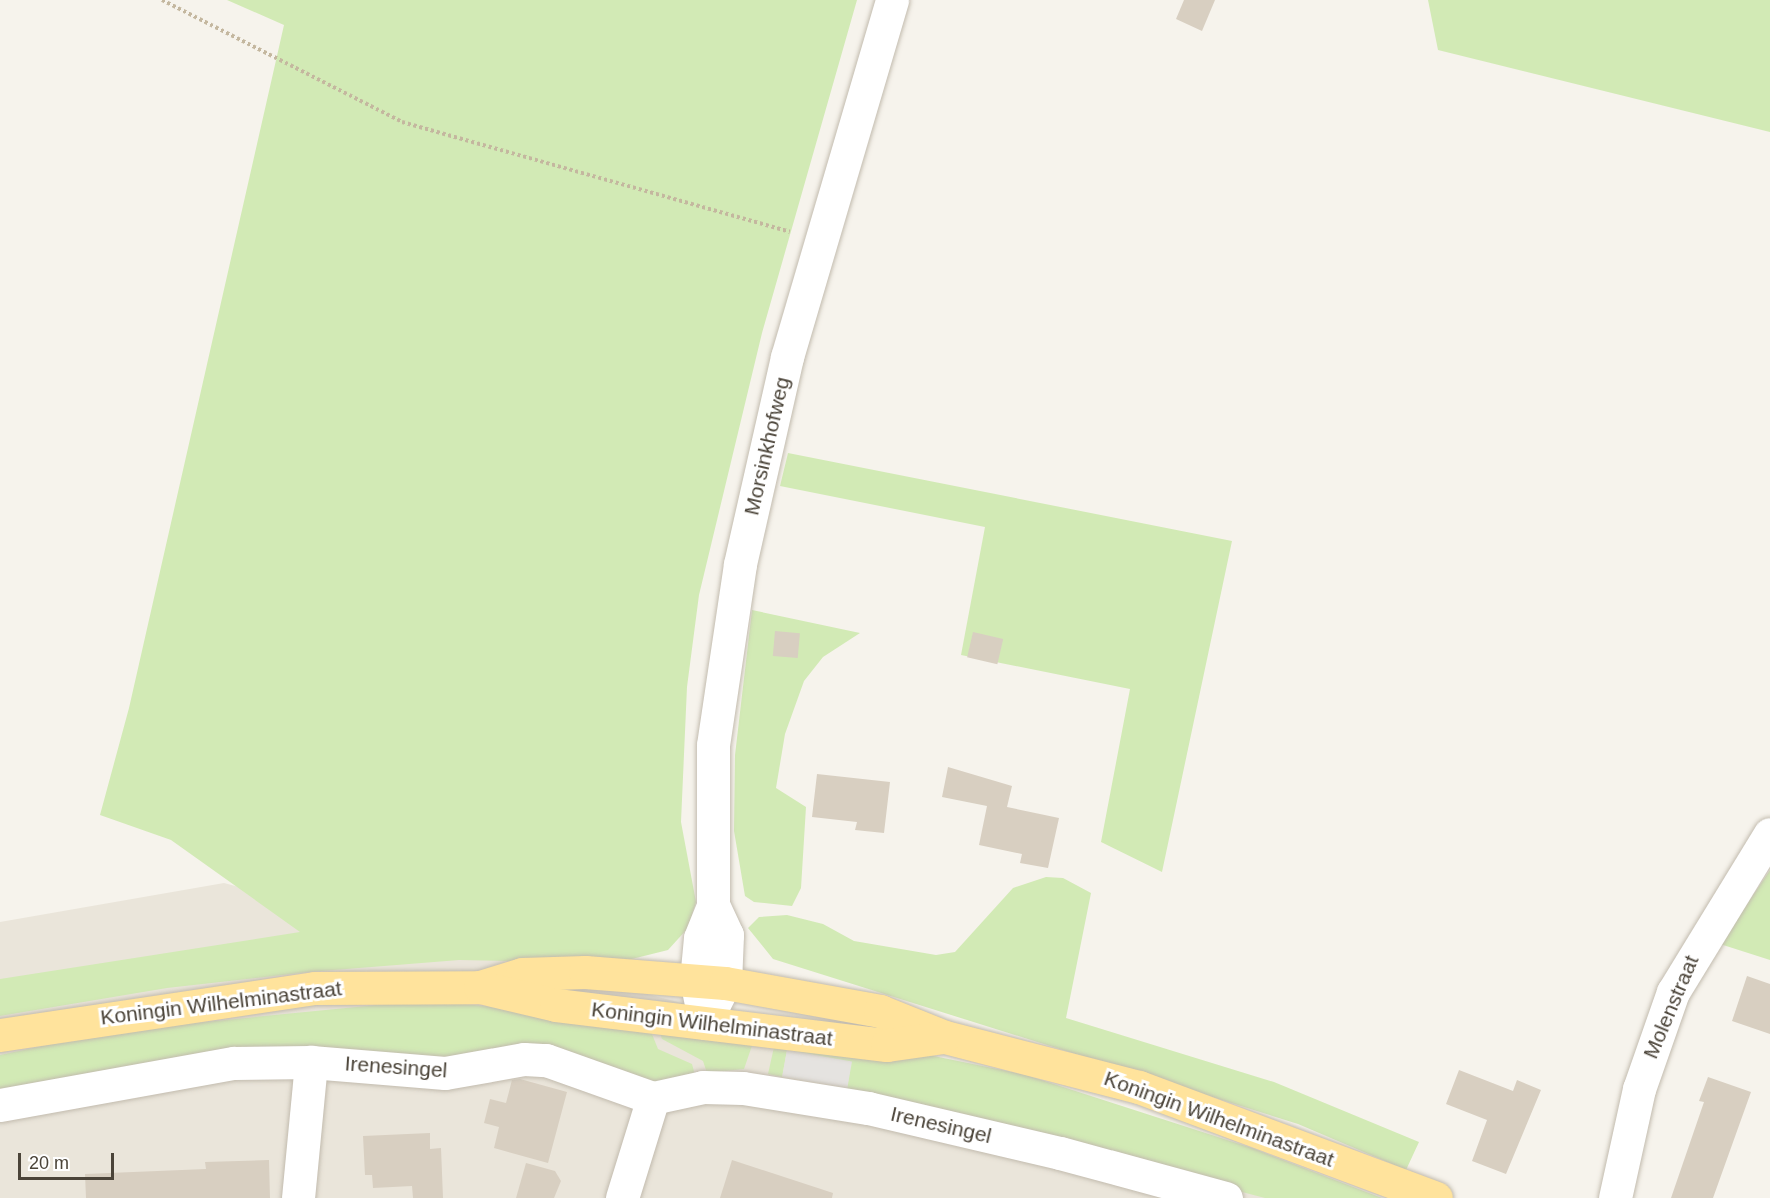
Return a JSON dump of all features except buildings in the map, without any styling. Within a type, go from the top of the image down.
[{"type":"main road","name":"Koningin Wilhelminastraat","points":[[480,987],[522,974],[585,972],[710,981],[880,1011],[945,1037],[1139,1087],[1428,1196]]},
{"type":"main road","name":"Koningin Wilhelminastraat","points":[[0,1035],[315,988],[480,987],[556,1005],[887,1045],[945,1037]]},
{"type":"street","name":"Morsinkhofweg","points":[[705,1023],[710,981],[700,938],[714,905],[713,745],[740,564],[787,357],[892,0]]},
{"type":"street","name":"Molenstraat","points":[[1615,1198],[1639,1089],[1674,992],[1770,834]]},
{"type":"street","name":"Irenesingel","points":[[0,1106],[234,1063],[311,1062],[445,1073],[503,1061],[546,1060],[653,1098],[703,1087],[743,1088],[868,1108],[1060,1152],[1226,1198]]},
{"type":"street","points":[[298,1198],[311,1062]]},
{"type":"street","points":[[622,1198],[653,1098]]},
{"type":"path","points":[[162,0],[402,122],[822,241]]},
{"type":"shaded area","points":[[224,883],[1093,1111],[1266,1198],[0,1198],[0,922]]},
{"type":"shaded area","points":[[787,1050],[852,1061],[847,1088],[782,1077]]},
{"type":"green space","points":[[227,0],[857,0],[762,333],[699,595],[687,687],[681,822],[696,902],[688,928],[668,950],[616,963],[459,960],[309,972],[167,988],[0,1016],[0,979],[300,932],[171,840],[100,815],[129,708],[284,25]]},
{"type":"green space","points":[[1428,0],[1770,0],[1770,132],[1438,50]]},
{"type":"green space","points":[[788,453],[1232,541],[1162,872],[1101,842],[1130,689],[961,655],[985,527],[780,486]]},
{"type":"green space","points":[[752,610],[860,633],[823,657],[804,681],[785,734],[776,788],[806,807],[801,888],[792,906],[754,902],[745,896],[734,831],[735,755]]},
{"type":"green space","points":[[1770,870],[1770,960],[1720,944]]},
{"type":"green space","points":[[1046,877],[1063,878],[1091,893],[1066,1018],[1274,1082],[1419,1142],[1406,1170],[1298,1124],[773,959],[748,928],[759,917],[787,915],[823,924],[854,941],[936,955],[955,952],[1013,888]]},
{"type":"green space","points":[[428,1000],[648,1024],[658,1049],[692,1064],[695,1075],[653,1084],[466,1057],[0,1094],[0,1055],[113,1031]]},
{"type":"green space","points":[[657,1025],[755,1037],[744,1069],[707,1073],[703,1061],[662,1039]]},
{"type":"green space","points":[[776,1038],[924,1054],[1026,1075],[1252,1148],[1382,1198],[1265,1198],[847,1089],[851,1062],[787,1050],[782,1077],[768,1074]]}]
